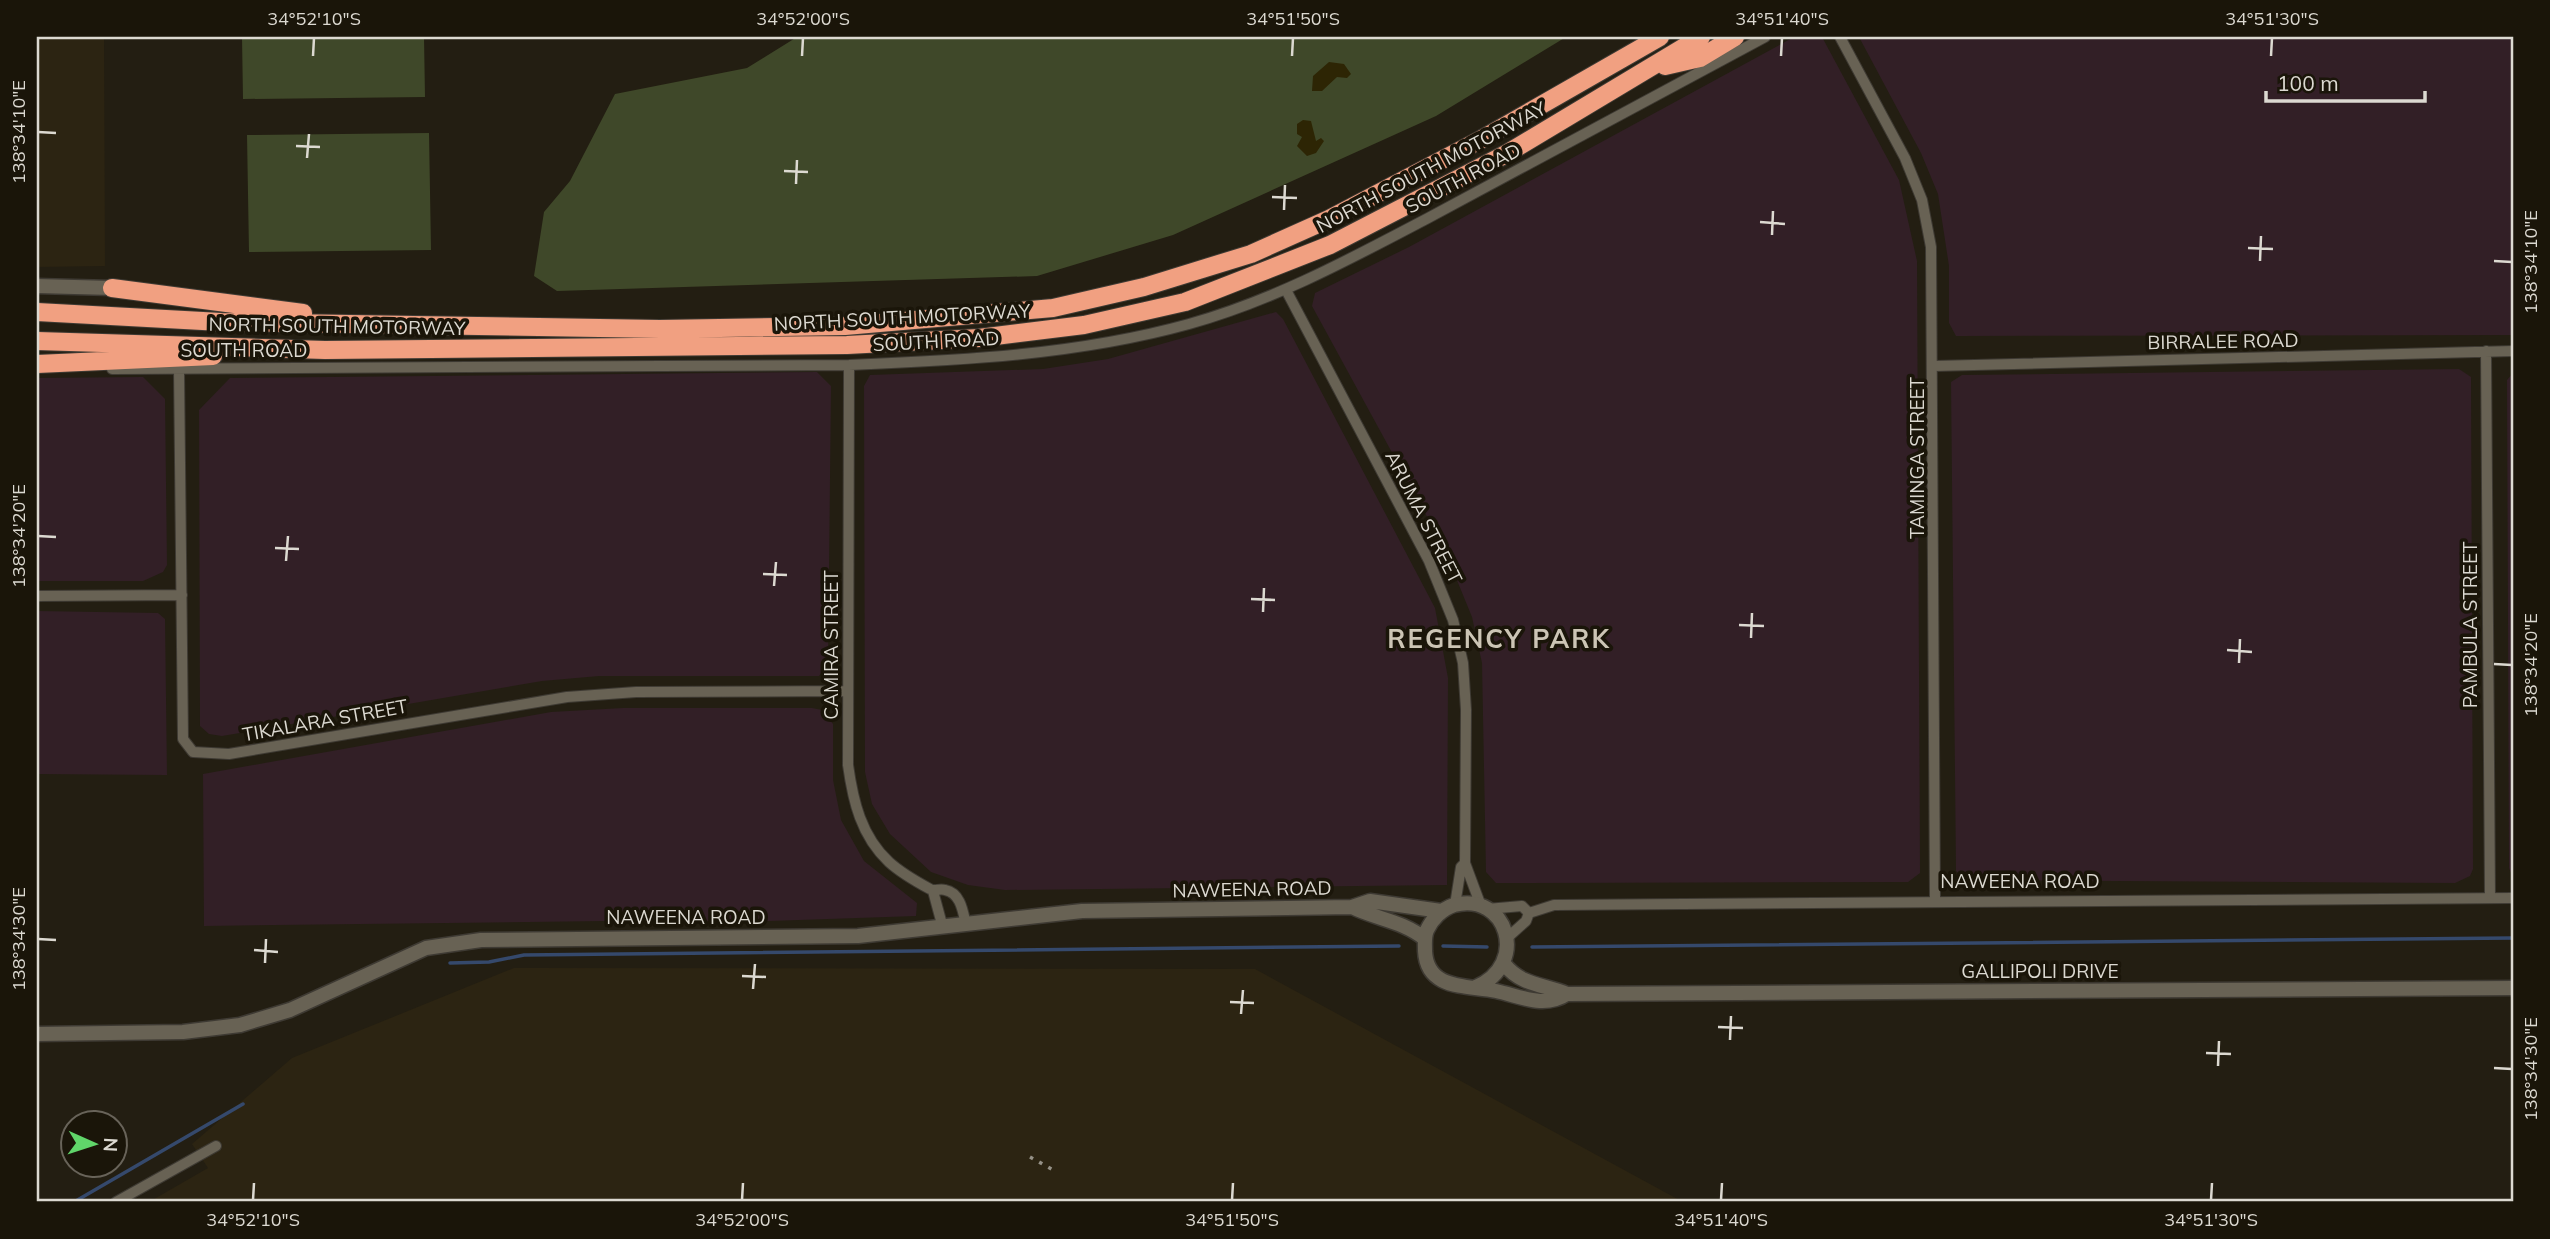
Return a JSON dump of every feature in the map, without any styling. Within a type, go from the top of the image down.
[{"type":"highway","points":[[1615,64],[1633,37]]},
{"type":"highway","name":"NORTH SOUTH MOTORWAY","points":[[37,312],[221,322],[660,329],[821,326],[973,317],[1053,308],[1143,287],[1251,254],[1329,219],[1660,37]]},
{"type":"highway","name":"NORTH SOUTH MOTORWAY","points":[[37,341],[325,350],[847,345],[979,338],[1084,325],[1185,302],[1330,245],[1506,154],[1701,37]]},
{"type":"highway","points":[[1649,70],[1700,58],[1735,37]]},
{"type":"highway","points":[[112,288],[231,302],[363,323]]},
{"type":"highway","points":[[37,366],[325,350]]},
{"type":"street","name":"SOUTH ROAD","points":[[37,366],[179,370],[849,365],[970,360],[1082,347],[1189,324],[1286,290],[1529,165],[1765,37]]},
{"type":"street","name":"TAMINGA STREET","points":[[1840,37],[1905,158],[1922,200],[1931,247],[1934,366],[1934,900]]},
{"type":"street","points":[[37,286],[112,288]]},
{"type":"street","name":"ARUMA STREET","points":[[1286,290],[1430,561],[1453,620],[1463,663],[1466,710],[1465,863],[1484,908]]},
{"type":"street","name":"PAMBULA STREET","points":[[2486,351],[2490,898]]},
{"type":"street","name":"BIRRALEE ROAD","points":[[1934,366],[2513,351]]},
{"type":"street","name":"CAMIRA STREET","points":[[849,365],[848,765],[852,797],[862,826],[890,863],[933,891],[945,890],[954,894],[961,906],[966,925]]},
{"type":"street","name":"TIKALARA STREET","points":[[179,370],[183,739],[193,752],[229,754],[567,697],[636,692],[848,691]]},
{"type":"street","points":[[37,596],[182,595]]},
{"type":"street","name":"ARUMA STREET","points":[[1448,908],[1461,867],[1465,863]]},
{"type":"street","points":[[933,891],[943,928]]},
{"type":"street","name":"NAWEENA ROAD","points":[[1484,908],[1522,906],[1529,913],[1554,905],[1934,900],[2513,898]]},
{"type":"street","name":"NAWEENA ROAD","points":[[37,1034],[183,1032],[240,1025],[290,1010],[426,948],[471,941],[858,936],[1082,911],[1352,907],[1370,901],[1448,908]]},
{"type":"street","name":"NAWEENA ROAD","points":[[1352,907],[1370,916],[1405,926],[1425,939]]},
{"type":"street","points":[[1448,908],[1484,908],[1503,926],[1507,938],[1504,964],[1488,982],[1464,988],[1440,980],[1426,959],[1425,939],[1432,921],[1448,908]]},
{"type":"street","points":[[1507,938],[1526,921],[1529,913]]},
{"type":"street","name":"GALLIPOLI DRIVE","points":[[1504,964],[1515,976],[1527,983],[1567,995],[2513,988]]},
{"type":"street","name":"GALLIPOLI DRIVE","points":[[1476,987],[1532,1000],[1556,1002],[1567,995]]},
{"type":"street","points":[[116,1202],[216,1146]]},
{"type":"shaded area","points":[[37,37],[104,37],[105,266],[37,267]]},
{"type":"shaded area","points":[[1794,37],[1822,37],[1899,180],[1917,261],[1920,873],[1908,882],[1496,883],[1486,872],[1482,663],[1472,617],[1443,546],[1312,306],[1315,293],[1409,247]]},
{"type":"shaded area","points":[[1859,37],[2513,37],[2513,335],[1956,336],[1949,323],[1949,266],[1938,194],[1921,153]]},
{"type":"shaded area","points":[[1276,312],[1283,319],[1435,608],[1448,678],[1447,885],[1005,890],[968,885],[931,872],[890,834],[872,804],[865,772],[864,386],[870,375],[1043,369],[1108,359]]},
{"type":"shaded area","points":[[2459,369],[2471,377],[2473,869],[2470,876],[2455,883],[1966,880],[1956,871],[1951,382],[1962,375]]},
{"type":"shaded area","points":[[817,372],[831,386],[828,664],[819,676],[599,676],[542,681],[222,736],[209,734],[200,726],[199,410],[230,378]]},
{"type":"shaded area","points":[[2513,373],[2513,878],[2509,868],[2507,380]]},
{"type":"shaded area","points":[[143,377],[165,399],[167,565],[163,572],[143,581],[37,581],[37,378]]},
{"type":"shaded area","points":[[37,611],[158,613],[165,619],[167,775],[37,774]]},
{"type":"shaded area","points":[[623,708],[822,710],[833,724],[833,780],[841,820],[864,861],[917,903],[916,916],[739,922],[682,920],[204,926],[203,774],[551,712]]},
{"type":"shaded area","points":[[514,968],[1255,969],[1683,1202],[149,1202],[208,1168],[192,1144],[292,1058]]},
{"type":"green space","points":[[242,37],[424,37],[425,97],[243,99]]},
{"type":"green space","points":[[797,37],[1566,37],[1436,116],[1173,235],[1037,276],[557,291],[534,276],[544,212],[570,181],[615,94],[747,68]]},
{"type":"green space","points":[[429,133],[431,250],[249,252],[247,135]]},
{"type":"sand","points":[[1329,62],[1344,64],[1351,74],[1347,78],[1337,77],[1322,91],[1312,91],[1313,76]]},
{"type":"sand","points":[[1303,120],[1311,121],[1316,141],[1321,138],[1324,141],[1316,153],[1307,156],[1297,146],[1302,137],[1297,134],[1297,124]]},
{"type":"waterway","points":[[1532,947],[2513,938]]},
{"type":"waterway","points":[[450,963],[489,962],[524,955],[1399,946]]},
{"type":"waterway","points":[[1443,946],[1487,947]]},
{"type":"waterway","points":[[74,1202],[243,1104]]},
{"type":"railway","points":[[1030,1157],[1055,1171]]},
{"type":"district","name":"REGENCY PARK","points":[[1499,638]]}]
